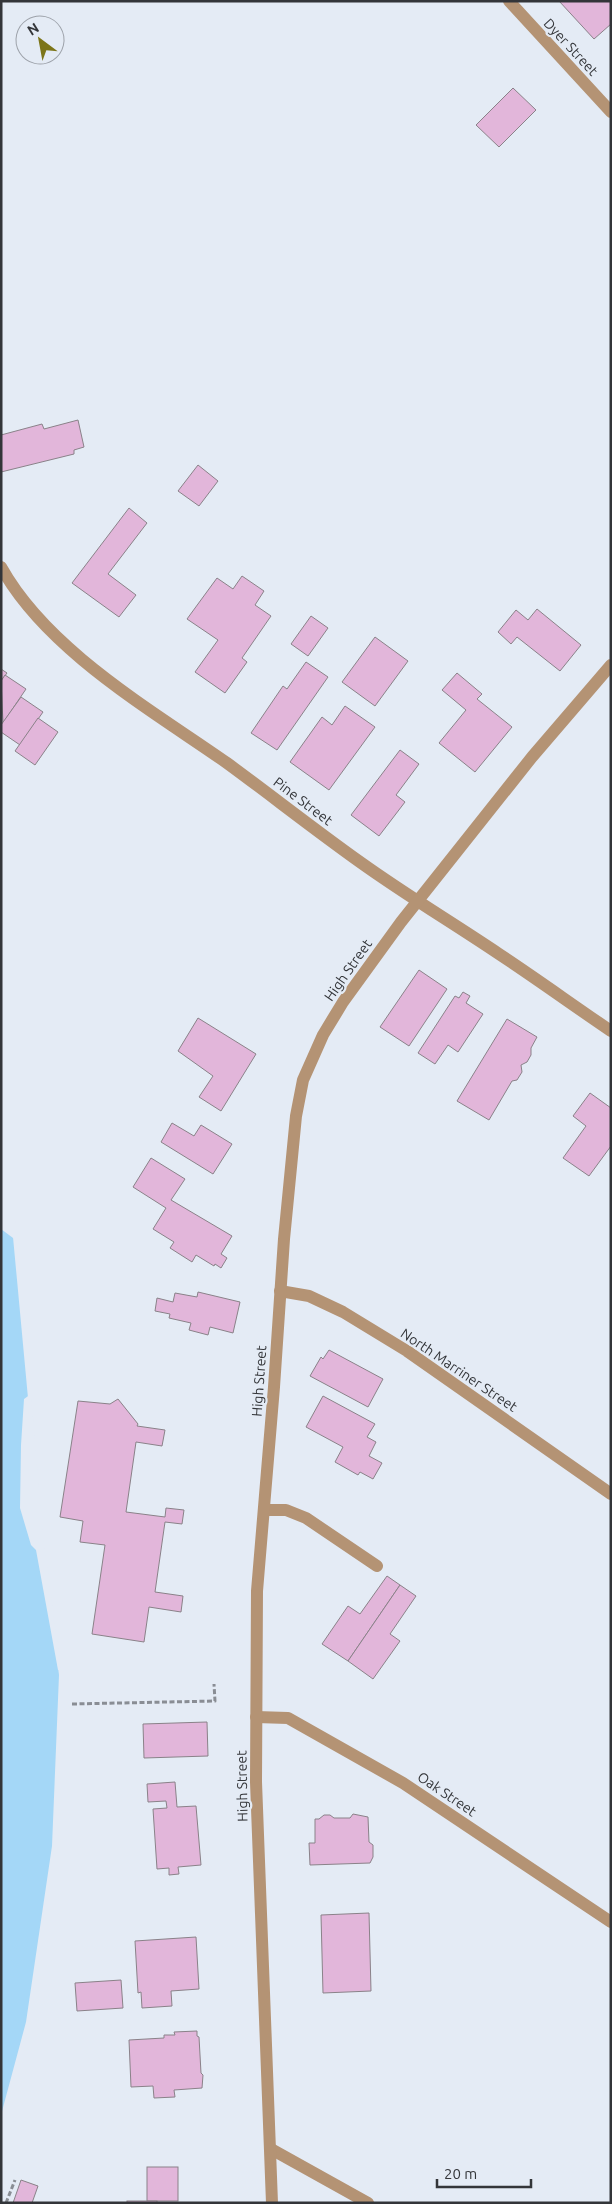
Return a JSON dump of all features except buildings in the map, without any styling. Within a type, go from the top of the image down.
[{"type":"street","name":"Dyer Street","points":[[509,1],[611,112]]},
{"type":"street","name":"Pine Street","points":[[1,566],[29,608],[84,660],[361,863],[611,1031]]},
{"type":"street","name":"High Street","points":[[272,2203],[256,1782],[257,1591],[280,1291],[296,1116],[303,1080],[324,1035],[343,1002],[418,901],[532,757],[611,665]]},
{"type":"street","name":"North Marriner Street","points":[[280,1291],[309,1296],[343,1312],[407,1351],[611,1494]]},
{"type":"street","points":[[264,1510],[286,1510],[306,1518],[377,1566]]},
{"type":"street","name":"Oak Street","points":[[256,1717],[288,1718],[394,1778],[611,1922]]},
{"type":"street","points":[[270,2149],[368,2203]]},
{"type":"path","points":[[72,1704],[215,1701],[214,1684]]},
{"type":"path","points":[[6,2203],[14,2180]]},
{"type":"water","points":[[1,1108],[40,1527],[59,1675],[52,1846],[26,2022],[1,2115]]},
{"type":"pier","points":[[1,1106],[4,1108],[17,1241],[1,1229]]},
{"type":"pier","points":[[31,1394],[42,1527],[61,1670],[58,1670],[36,1550],[31,1545],[20,1508],[24,1399]]}]
